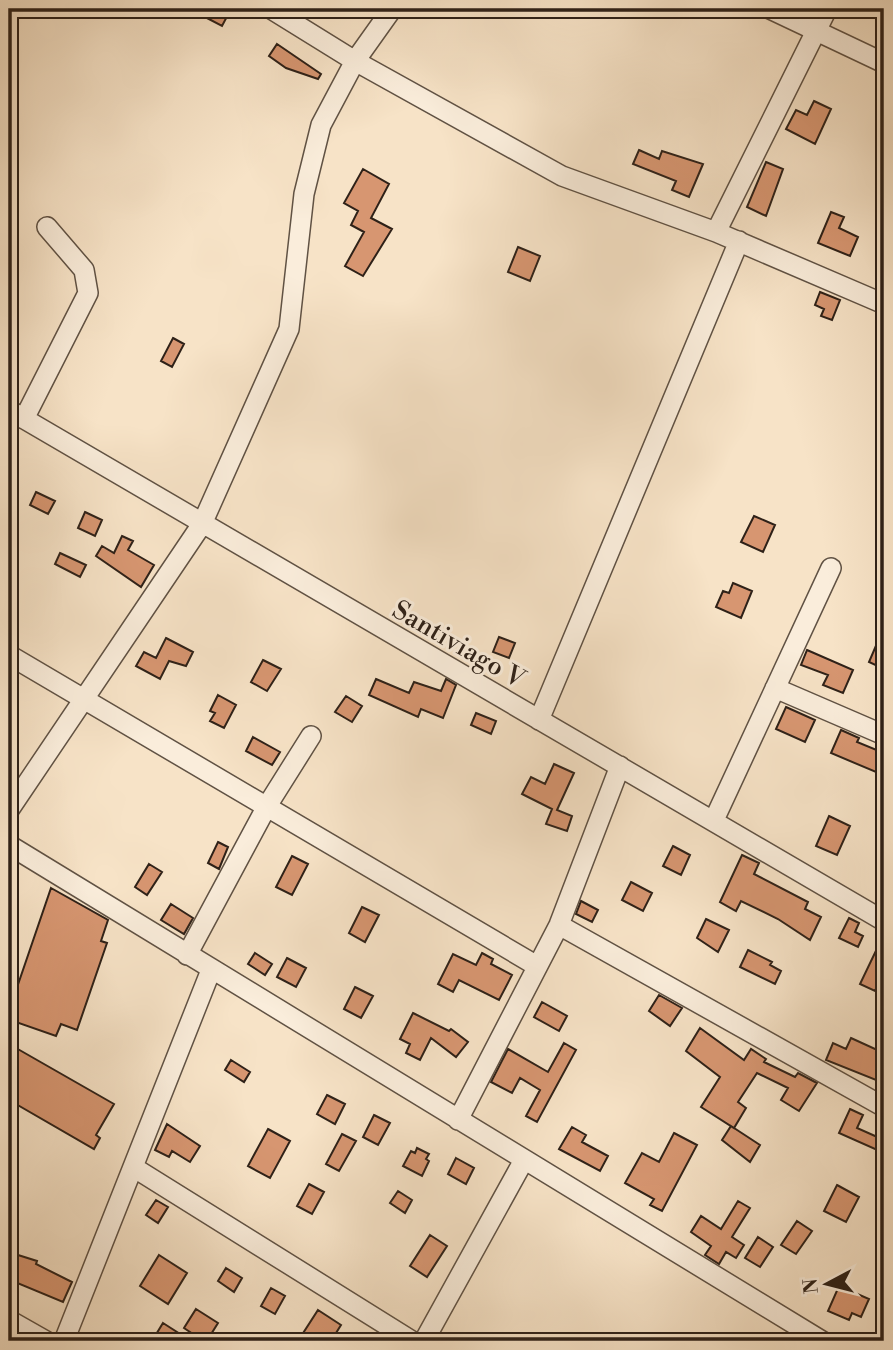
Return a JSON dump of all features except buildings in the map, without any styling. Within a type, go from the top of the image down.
[{"type":"street","points":[[271,9],[355,61],[562,176],[739,241],[884,304]]},
{"type":"street","points":[[9,810],[202,524],[289,330],[304,194],[321,125],[355,61],[392,9]]},
{"type":"street","points":[[770,9],[884,63]]},
{"type":"street","points":[[716,232],[827,9]]},
{"type":"street","points":[[17,415],[88,293],[83,270],[47,227]]},
{"type":"street","points":[[538,720],[739,241]]},
{"type":"street","name":"Santiviago V","points":[[17,415],[884,921]]},
{"type":"street","points":[[714,820],[831,568]]},
{"type":"street","points":[[9,655],[537,966]]},
{"type":"street","points":[[775,688],[884,735]]},
{"type":"street","points":[[187,955],[267,806],[310,736]]},
{"type":"street","points":[[458,1120],[559,925],[620,766]]},
{"type":"street","points":[[9,845],[821,1341]]},
{"type":"street","points":[[559,925],[884,1107]]},
{"type":"street","points":[[64,1341],[211,970]]},
{"type":"street","points":[[424,1341],[524,1160]]},
{"type":"street","points":[[133,1167],[412,1341]]},
{"type":"street","points":[[9,1320],[46,1341]]}]
